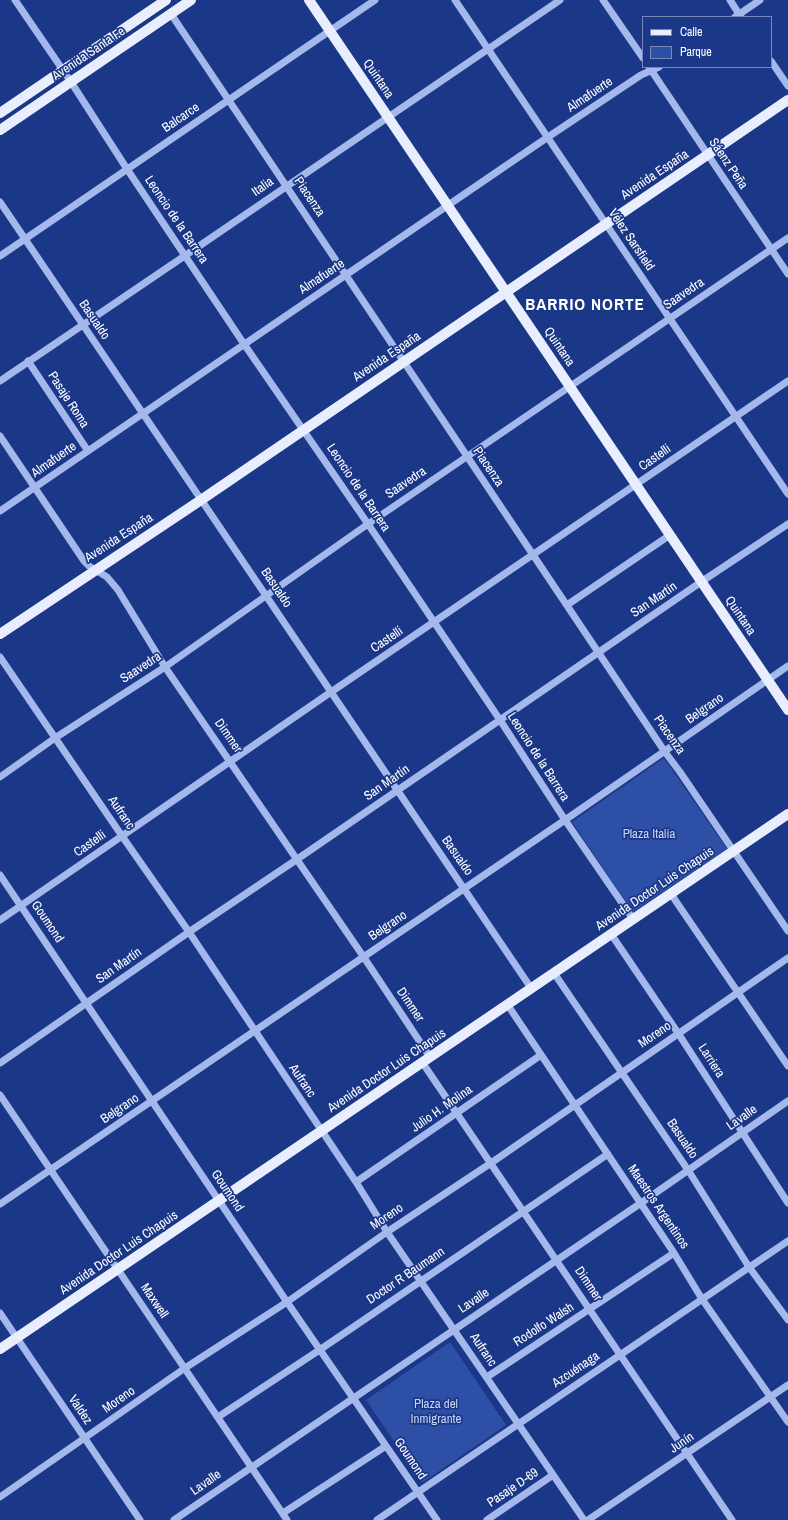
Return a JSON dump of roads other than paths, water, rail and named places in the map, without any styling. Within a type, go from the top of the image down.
[{"type":"main road","name":"Avenida Santa Fe","points":[[0,130],[191,0]]},
{"type":"main road","name":"Quintana","points":[[309,0],[788,710]]},
{"type":"main road","name":"Avenida Santa Fe","points":[[0,113],[160,2]]},
{"type":"main road","name":"Avenida España","points":[[0,634],[201,500],[788,100]]},
{"type":"main road","name":"Avenida Doctor Luis Chapuis","points":[[0,1349],[788,814]]},
{"type":"street","name":"Leoncio de la Barrera","points":[[15,0],[244,344],[368,524],[500,720],[565,820],[633,919]]},
{"type":"street","name":"Balcarce","points":[[0,256],[375,0]]},
{"type":"street","name":"Vélez Sarsfield","points":[[456,0],[788,494]]},
{"type":"street","name":"Italia","points":[[0,380],[186,256],[286,186],[560,0]]},
{"type":"street","points":[[604,0],[642,57]]},
{"type":"street","points":[[730,0],[738,16],[760,0]]},
{"type":"street","name":"Piacenza","points":[[171,14],[665,752],[788,931]]},
{"type":"street","points":[[772,62],[788,86]]},
{"type":"street","name":"Almafuerte","points":[[0,511],[650,69]]},
{"type":"street","name":"Sáenz Peña","points":[[650,69],[788,274]]},
{"type":"street","name":"Basualdo","points":[[0,202],[397,790],[465,888],[531,988]]},
{"type":"street","name":"Saavedra","points":[[0,777],[55,738],[165,667],[368,524],[788,238]]},
{"type":"street","name":"Pasaje Roma","points":[[28,361],[88,452]]},
{"type":"street","name":"Castelli","points":[[0,920],[331,692],[788,381]]},
{"type":"street","name":"Dimmer","points":[[0,436],[84,561],[89,566],[107,577],[118,590],[165,667],[363,956],[458,1113],[491,1163],[732,1520]]},
{"type":"street","name":"San Martín","points":[[0,1063],[189,932],[788,524]]},
{"type":"street","points":[[567,605],[670,535]]},
{"type":"street","name":"Aufranc","points":[[0,657],[189,932],[356,1182],[387,1232],[584,1520]]},
{"type":"street","name":"Belgrano","points":[[0,1204],[665,752],[788,666]]},
{"type":"street","name":"Goumond","points":[[0,875],[287,1302],[321,1349],[437,1520]]},
{"type":"street","points":[[671,894],[788,1066]]},
{"type":"street","name":"Larriera","points":[[611,934],[678,1033],[788,1203]]},
{"type":"street","name":"Moreno","points":[[0,1497],[185,1368],[287,1302],[788,958]]},
{"type":"street","name":"Basualdo","points":[[554,973],[688,1170],[749,1267],[788,1320]]},
{"type":"street","name":"Maestros Argentinos","points":[[507,1004],[641,1203],[702,1299],[788,1422]]},
{"type":"street","name":"Julio H. Molina","points":[[356,1182],[541,1055]]},
{"type":"street","name":"Maxwell","points":[[0,1095],[287,1520]]},
{"type":"street","name":"Lavalle","points":[[174,1520],[251,1466],[354,1398],[556,1259],[641,1203],[788,1101]]},
{"type":"street","name":"Doctor R Baumann","points":[[218,1417],[321,1349],[608,1154]]},
{"type":"street","name":"Azcuénaga","points":[[377,1520],[788,1240]]},
{"type":"street","name":"Rodolfo Walsh","points":[[487,1377],[674,1253]]},
{"type":"street","name":"Valdez","points":[[0,1313],[140,1520]]},
{"type":"street","name":"Junín","points":[[588,1520],[688,1454],[788,1385]]},
{"type":"street","points":[[283,1513],[386,1446]]},
{"type":"street","name":"Pasaje D-69","points":[[487,1520],[553,1475]]},
{"type":"district","name":"BARRIO NORTE","points":[[585,305]]},
{"type":"park label","name":"Plaza Italia","points":[[649,835]]},
{"type":"park label","name":"Plaza del Inmigrante","points":[[436,1412]]}]
